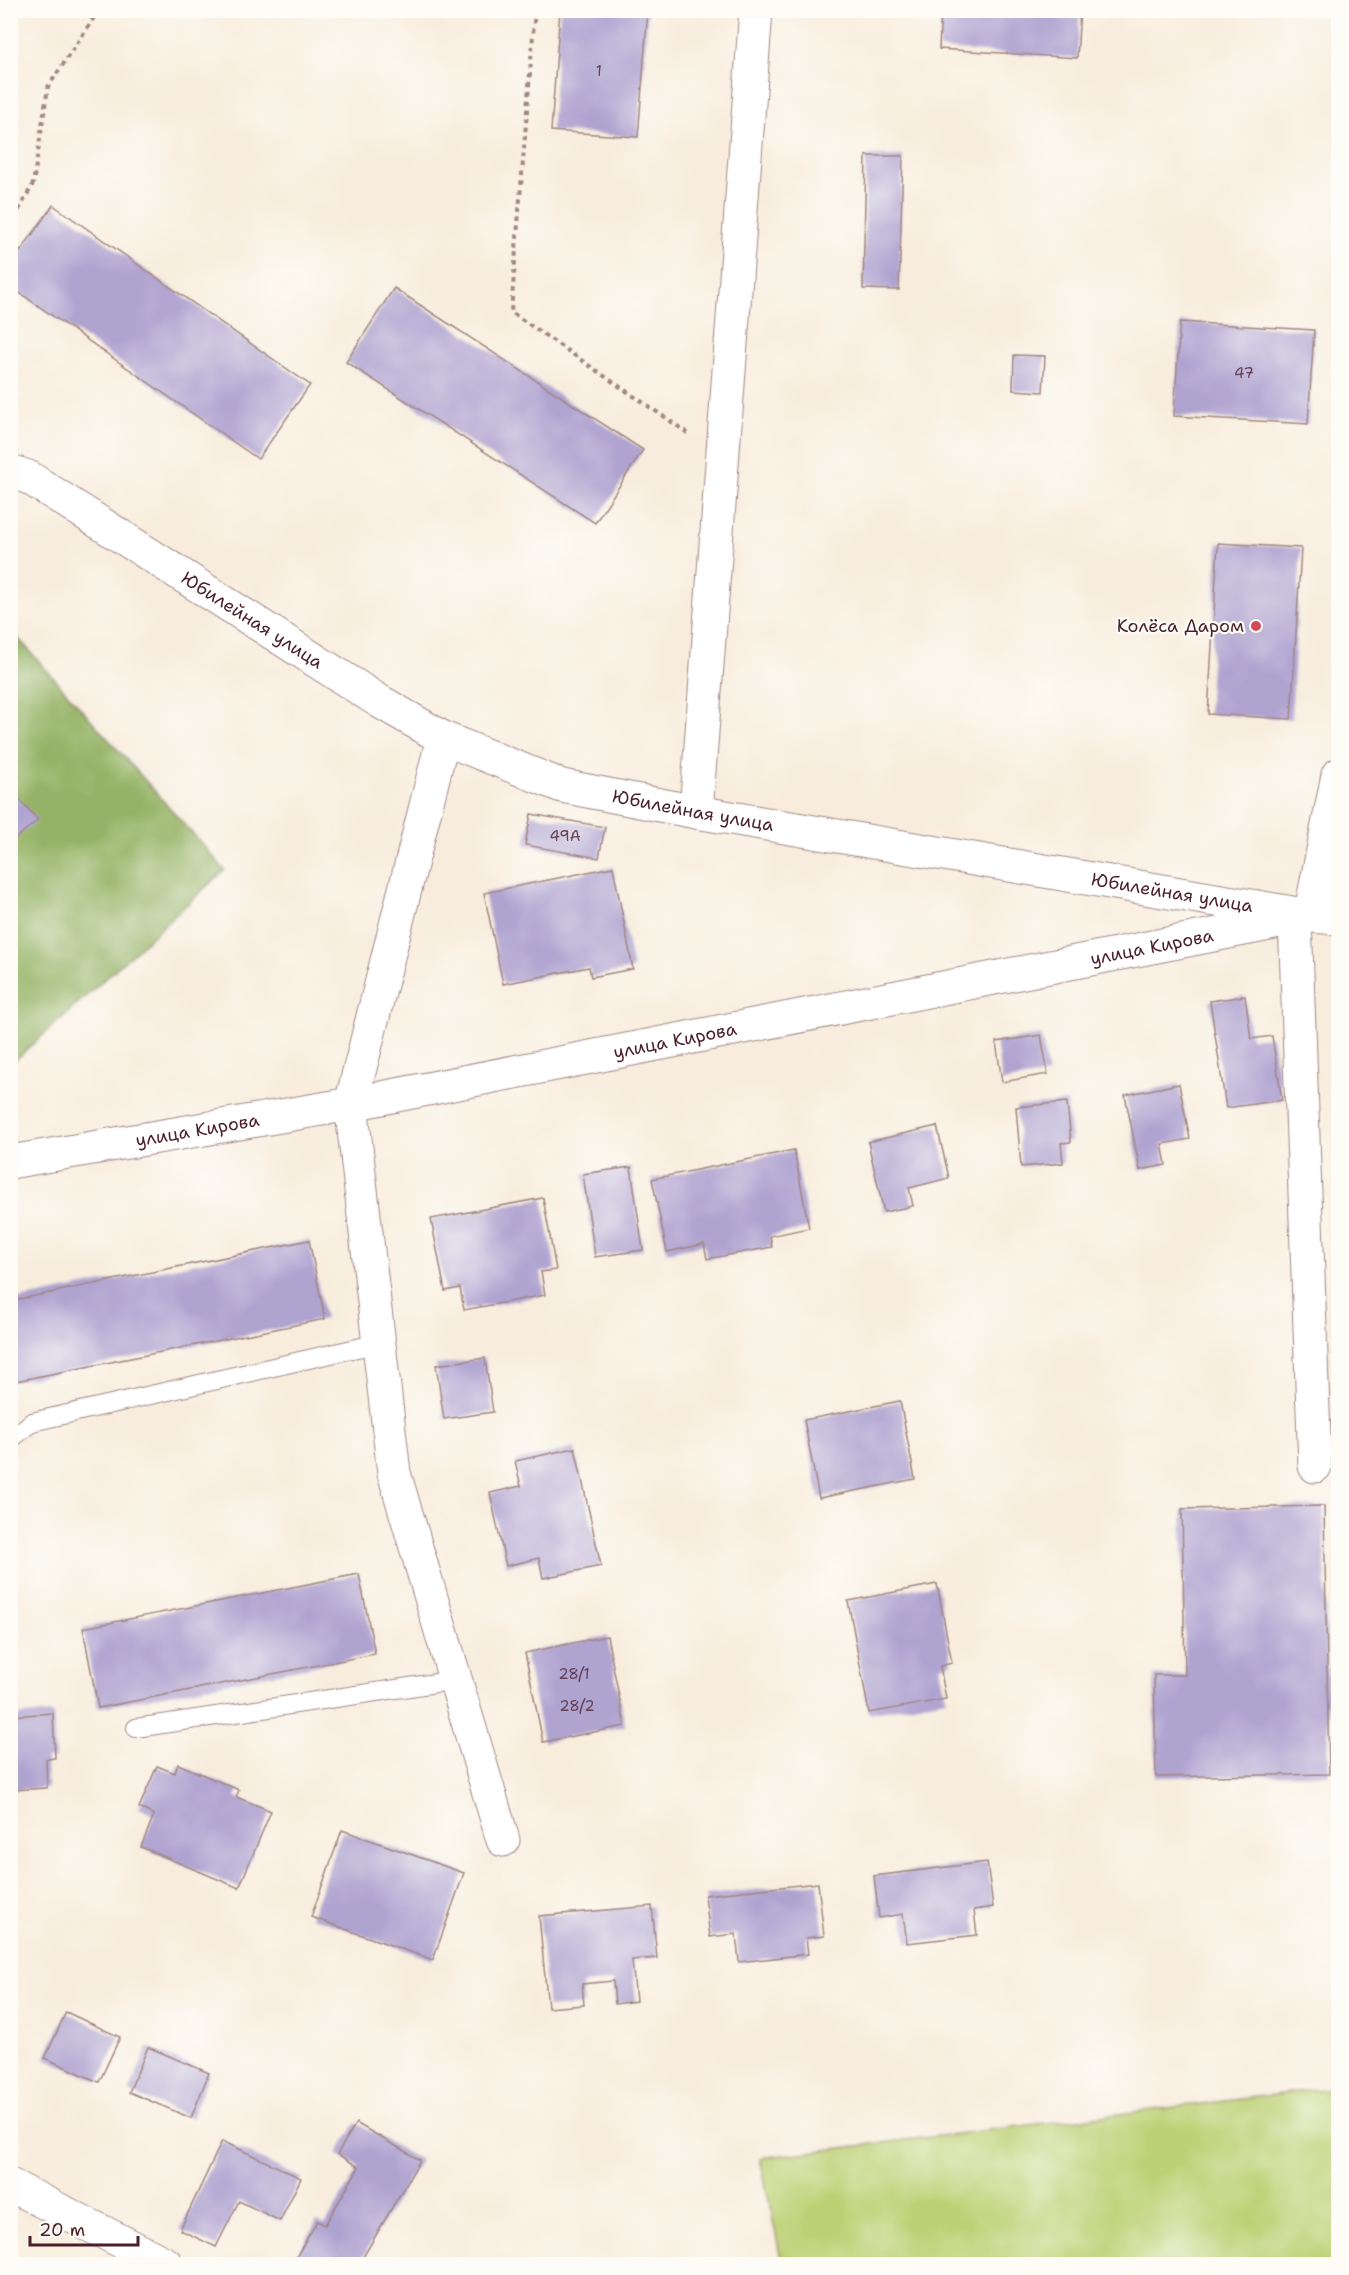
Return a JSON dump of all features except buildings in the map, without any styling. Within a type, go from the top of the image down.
[{"type":"street","points":[[696,812],[756,10]]},
{"type":"street","name":"Юбилейная улица","points":[[10,471],[28,477],[369,694],[443,738],[562,786],[696,812],[1314,917]]},
{"type":"street","points":[[443,738],[351,1104],[394,1473],[503,1840]]},
{"type":"street","points":[[1315,1466],[1314,917],[1338,775]]},
{"type":"street","name":"улица Кирова","points":[[10,1162],[351,1104],[1314,917]]},
{"type":"street","points":[[10,2185],[166,2265]]},
{"type":"lane","points":[[10,1440],[32,1422],[379,1343]]},
{"type":"lane","points":[[136,1728],[456,1680]]},
{"type":"path","points":[[10,226],[33,184],[48,87],[99,10]]},
{"type":"path","points":[[536,10],[511,312],[723,457]]},
{"type":"green space","points":[[10,629],[225,870],[11,1064],[10,1064]]},
{"type":"green space","points":[[1338,2087],[1338,2264],[782,2264],[760,2158]]},
{"type":"place","name":"Колёса Даром","points":[[1256,626]]}]
